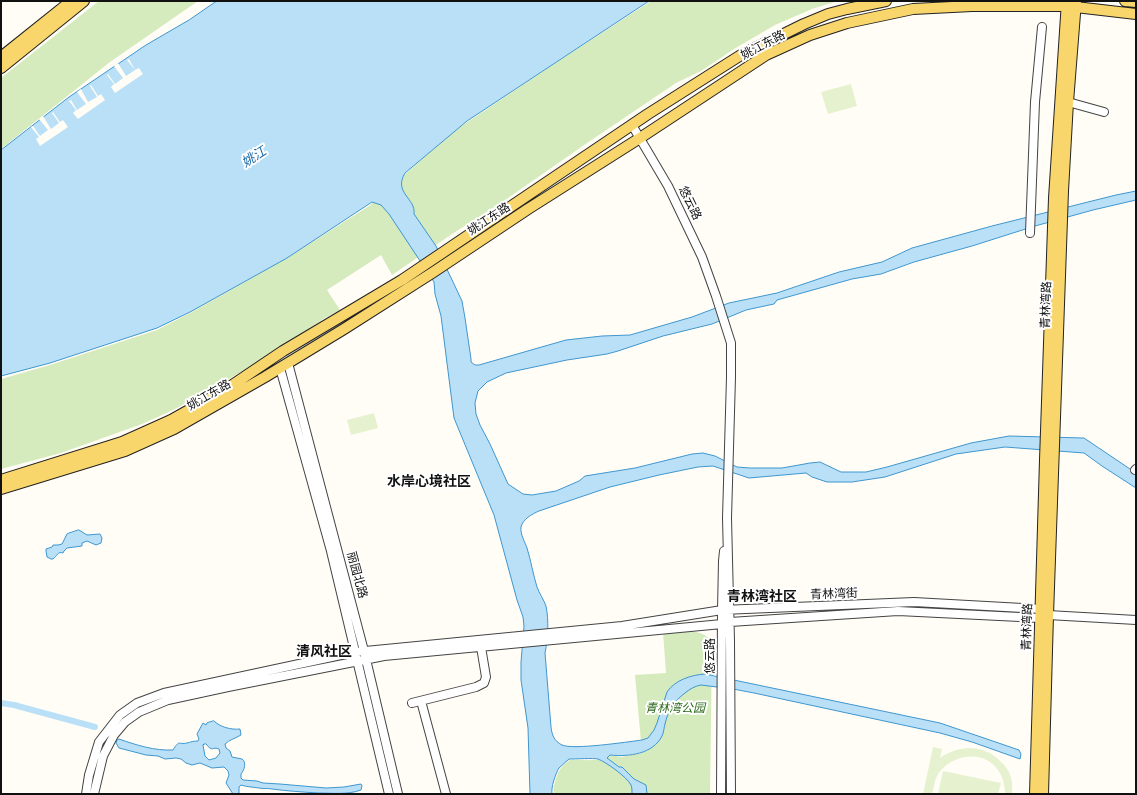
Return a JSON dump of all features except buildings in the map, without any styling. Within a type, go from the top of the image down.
[{"type":"main road","points":[[1,57],[71,1]]},
{"type":"main road","points":[[1,68],[84,1]]},
{"type":"main road","name":"姚江东路","points":[[1,480],[122,442],[171,420],[228,388],[284,351],[402,280],[632,125],[741,55],[828,14],[886,1]]},
{"type":"main road","points":[[1125,1],[1136,2]]},
{"type":"main road","points":[[1058,223],[1063,191],[1072,4]]},
{"type":"main road","points":[[1058,223],[1054,198],[1072,4]]},
{"type":"main road","name":"姚江东路","points":[[1,489],[125,451],[174,430],[344,329],[766,55],[810,35],[847,23],[913,9],[1072,4],[1136,14]]},
{"type":"main road","name":"青林湾路","points":[[1035,794],[1058,223]]},
{"type":"main road","name":"青林湾路","points":[[1043,614],[1043,794]]},
{"type":"street","points":[[1030,232],[1035,102],[1042,27]]},
{"type":"street","points":[[1068,102],[1104,112]]},
{"type":"street","name":"悠云路","points":[[632,125],[668,186],[702,257],[731,343],[726,610],[726,695],[731,794]]},
{"type":"street","name":"丽园北路","points":[[284,365],[331,551],[360,651],[389,794]]},
{"type":"street","name":"青林湾街","points":[[548,637],[726,610],[914,602],[1043,614],[1136,620]]},
{"type":"street","name":"青林湾街","points":[[548,637],[898,611],[1043,614]]},
{"type":"street","points":[[86,794],[89,775],[99,742],[120,715],[137,704],[164,693],[360,651],[548,637]]},
{"type":"street","points":[[94,794],[103,756],[114,735],[125,722],[139,712],[168,700],[384,656],[482,647],[523,639]]},
{"type":"street","points":[[412,703],[476,688],[484,683],[486,676],[482,647]]},
{"type":"street","name":"丽园北路","points":[[362,660],[398,794]]},
{"type":"street","name":"悠云路","points":[[721,794],[726,695]]},
{"type":"street","points":[[421,701],[446,794]]},
{"type":"green space","points":[[99,1],[198,1],[110,62],[1,149],[1,78]]},
{"type":"green space","points":[[651,1],[838,1],[812,9],[775,25],[734,49],[701,71],[676,83],[392,275],[381,255],[327,290],[340,310],[325,318],[268,356],[217,386],[173,410],[142,424],[61,453],[1,469],[1,379],[50,365],[157,330],[287,258],[369,206],[454,131]]},
{"type":"green space","points":[[851,84],[857,106],[828,114],[821,92]]},
{"type":"green space","points":[[374,413],[378,428],[351,435],[347,420]]},
{"type":"green space","name":"青林湾公园","points":[[663,632],[698,632],[707,637],[712,645],[710,794],[554,794],[554,784],[558,772],[569,760],[597,760],[611,755],[621,757],[642,753],[635,675],[666,673]]},
{"type":"green space","points":[[933,747],[942,749],[940,758],[955,751],[970,748],[985,751],[992,755],[1003,764],[1010,773],[1012,794],[1005,794],[1001,776],[991,763],[976,757],[967,757],[955,760],[948,764],[937,776],[932,794],[923,794]]},
{"type":"green space","points":[[943,771],[1001,783],[998,794],[938,794]]},
{"type":"water","name":"姚江","points":[[217,1],[649,1],[467,121],[405,173],[402,180],[403,191],[414,208],[414,214],[436,246],[462,301],[471,362],[475,365],[566,340],[630,335],[692,317],[729,303],[777,293],[839,272],[882,262],[912,248],[992,226],[1136,191],[1136,200],[1035,226],[972,246],[914,262],[881,274],[852,279],[777,300],[774,304],[746,310],[712,324],[663,336],[607,354],[567,360],[506,373],[487,382],[478,391],[475,403],[476,414],[480,425],[508,484],[523,494],[532,495],[556,491],[579,481],[585,476],[635,468],[692,454],[703,453],[715,456],[737,467],[782,468],[820,462],[841,472],[866,472],[971,443],[1009,436],[1084,438],[1136,473],[1136,488],[1084,453],[1005,447],[956,454],[885,477],[852,482],[827,482],[812,477],[806,473],[749,478],[713,466],[698,467],[610,487],[539,511],[526,519],[521,527],[537,587],[546,606],[548,630],[545,653],[551,727],[554,738],[562,745],[577,747],[613,744],[648,738],[654,730],[667,692],[670,688],[674,684],[684,679],[705,674],[940,723],[1019,750],[1021,754],[1020,759],[972,742],[940,733],[754,693],[701,685],[689,690],[675,703],[666,719],[662,736],[653,747],[632,755],[610,755],[607,758],[619,767],[622,767],[634,779],[646,785],[647,794],[632,794],[632,788],[629,782],[611,766],[598,759],[569,759],[559,768],[556,774],[552,794],[530,794],[528,728],[521,680],[524,626],[523,617],[494,515],[454,418],[441,316],[435,294],[434,282],[389,214],[381,205],[372,202],[287,258],[190,312],[157,328],[50,363],[1,376],[1,150],[69,97],[146,45],[189,20]]},
{"type":"water","points":[[79,530],[87,535],[100,534],[102,538],[101,543],[96,545],[87,541],[82,543],[82,546],[67,548],[63,553],[59,553],[53,559],[47,557],[46,549],[52,547],[53,545],[62,544],[67,534]]},
{"type":"water","points":[[214,721],[226,728],[240,729],[241,735],[225,744],[232,757],[244,760],[243,771],[241,774],[241,778],[243,780],[326,788],[361,784],[361,790],[345,793],[318,793],[248,787],[241,785],[239,787],[239,794],[233,794],[226,783],[229,775],[228,771],[224,767],[212,768],[200,763],[192,765],[181,759],[165,759],[158,756],[146,755],[119,748],[116,743],[119,739],[152,749],[173,750],[178,743],[198,741],[199,739],[197,734],[203,723],[206,725],[207,723]],"holes":[[[206,744],[211,749],[219,749],[220,753],[216,758],[209,760],[205,756],[203,745]]]},
{"type":"pier","points":[[129,59],[135,70],[127,60]]},
{"type":"pier","points":[[118,63],[126,76],[139,68],[143,74],[115,93],[111,87],[114,84],[107,75],[108,74],[115,84],[123,78],[114,66]]},
{"type":"pier","points":[[91,85],[98,96],[101,94],[105,100],[78,119],[73,113],[76,110],[69,101],[71,100],[77,110],[86,104],[77,92],[81,89],[88,102],[97,97],[90,86]]},
{"type":"pier","points":[[53,112],[60,122],[63,120],[68,127],[40,146],[36,139],[39,137],[31,127],[33,126],[40,136],[48,130],[39,119],[43,116],[51,129],[59,123],[52,113]]},
{"type":"waterway","points":[[1,703],[14,705],[95,727]]},
{"type":"district","name":"水岸心境社区","points":[[429,482]]},
{"type":"district","name":"青林湾社区","points":[[762,597]]},
{"type":"district","name":"清风社区","points":[[324,652]]}]
